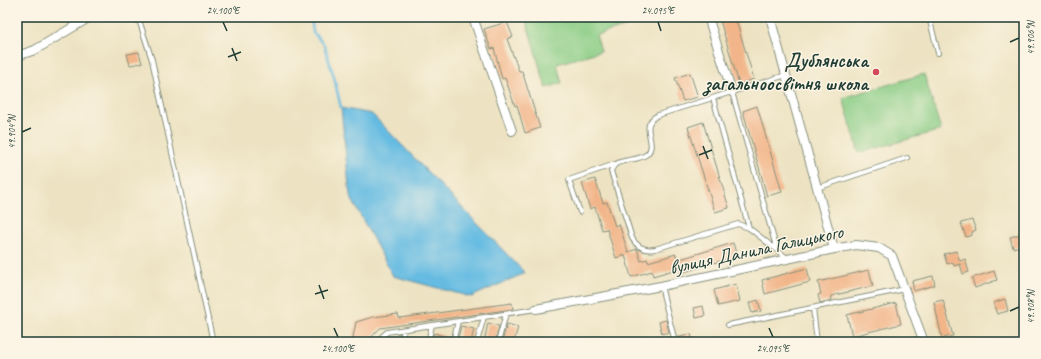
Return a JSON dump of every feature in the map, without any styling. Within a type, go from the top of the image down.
[{"type":"street","points":[[17,56],[34,50],[90,17]]},
{"type":"street","points":[[473,17],[512,131]]},
{"type":"street","points":[[708,17],[732,92]]},
{"type":"street","points":[[770,17],[834,249]]},
{"type":"street","name":"вулиця Данила Галицького","points":[[536,309],[661,286],[856,245],[879,248],[892,256],[924,342]]},
{"type":"lane","points":[[136,17],[140,23],[152,60],[212,342]]},
{"type":"lane","points":[[928,17],[938,53]]},
{"type":"lane","points":[[580,212],[569,180],[617,163],[643,157],[649,152],[651,145],[648,125],[654,117],[786,75]]},
{"type":"lane","points":[[732,92],[777,251]]},
{"type":"lane","points":[[713,98],[748,228]]},
{"type":"lane","points":[[817,188],[908,158]]},
{"type":"lane","points":[[617,163],[612,168],[611,175],[632,238],[639,247],[644,249],[655,249],[738,224],[748,228],[787,259]]},
{"type":"lane","points":[[661,286],[675,342]]},
{"type":"lane","points":[[728,326],[905,289]]},
{"type":"lane","points":[[813,308],[817,342]]},
{"type":"lane","points":[[376,342],[387,332],[536,309]]},
{"type":"lane","points":[[498,342],[506,314]]},
{"type":"lane","points":[[477,342],[484,317]]},
{"type":"lane","points":[[453,342],[458,321]]},
{"type":"lane","points":[[428,342],[432,325]]},
{"type":"lane","points":[[401,342],[404,330]]},
{"type":"green space","points":[[525,17],[659,17],[596,35],[601,51],[557,64],[562,83],[546,88]]},
{"type":"green space","points":[[924,74],[941,130],[859,153],[843,98]]},
{"type":"water","points":[[341,108],[372,114],[525,273],[471,297],[393,276],[350,196]]},
{"type":"building","points":[[719,17],[735,17],[754,79],[739,84]]},
{"type":"building","points":[[507,22],[513,37],[507,39],[519,71],[522,71],[540,128],[525,133],[517,105],[515,106],[505,78],[502,79],[494,48],[491,49],[484,29]]},
{"type":"building","points":[[139,52],[142,63],[130,65],[127,54]]},
{"type":"building","points":[[690,73],[698,97],[683,101],[675,78]]},
{"type":"building","points":[[757,106],[782,192],[767,196],[743,111]]},
{"type":"building","points":[[703,122],[729,208],[715,212],[688,127]]},
{"type":"building","points":[[595,179],[603,203],[607,202],[615,226],[619,224],[628,252],[637,249],[641,261],[647,259],[648,262],[676,254],[677,260],[733,243],[737,256],[681,273],[680,268],[653,276],[652,271],[631,277],[625,255],[616,258],[607,229],[602,230],[595,207],[590,209],[582,183]]},
{"type":"building","points":[[972,220],[976,230],[972,232],[972,235],[966,237],[961,223]]},
{"type":"building","points":[[1024,233],[1024,240],[1022,240],[1023,245],[1013,248],[1010,237]]},
{"type":"building","points":[[956,251],[960,261],[965,259],[969,272],[963,274],[960,264],[954,266],[953,262],[947,264],[944,254]]},
{"type":"building","points":[[807,268],[810,282],[765,294],[762,280]]},
{"type":"building","points":[[869,270],[873,286],[831,296],[832,300],[820,303],[818,295],[821,294],[818,282]]},
{"type":"building","points":[[994,271],[997,280],[975,288],[972,278]]},
{"type":"building","points":[[933,276],[935,285],[914,291],[912,281]]},
{"type":"building","points":[[736,284],[740,301],[718,306],[714,290]]},
{"type":"building","points":[[1005,299],[1008,311],[997,314],[993,303]]},
{"type":"building","points":[[758,300],[761,311],[752,313],[749,303]]},
{"type":"building","points":[[943,300],[953,336],[942,338],[934,302]]},
{"type":"building","points":[[512,303],[513,309],[380,328],[367,342],[352,342],[356,322],[373,317],[398,314],[399,318]]},
{"type":"building","points":[[896,303],[901,324],[852,336],[847,315]]},
{"type":"building","points":[[703,306],[705,316],[696,318],[694,308]]},
{"type":"building","points":[[666,320],[669,332],[662,334],[659,322]]},
{"type":"building","points":[[488,323],[499,326],[495,342],[484,342]]},
{"type":"building","points":[[507,324],[518,327],[514,342],[502,342]]},
{"type":"building","points":[[461,326],[474,329],[471,342],[457,342]]},
{"type":"building","points":[[434,333],[450,338],[450,342],[432,342]]},
{"type":"building","points":[[691,334],[693,342],[681,342],[679,336]]},
{"type":"waterway","points":[[311,17],[313,32],[324,45],[334,77],[341,108]]},
{"type":"place","name":"Дублянська загальноосвітня школа","points":[[876,72]]}]
